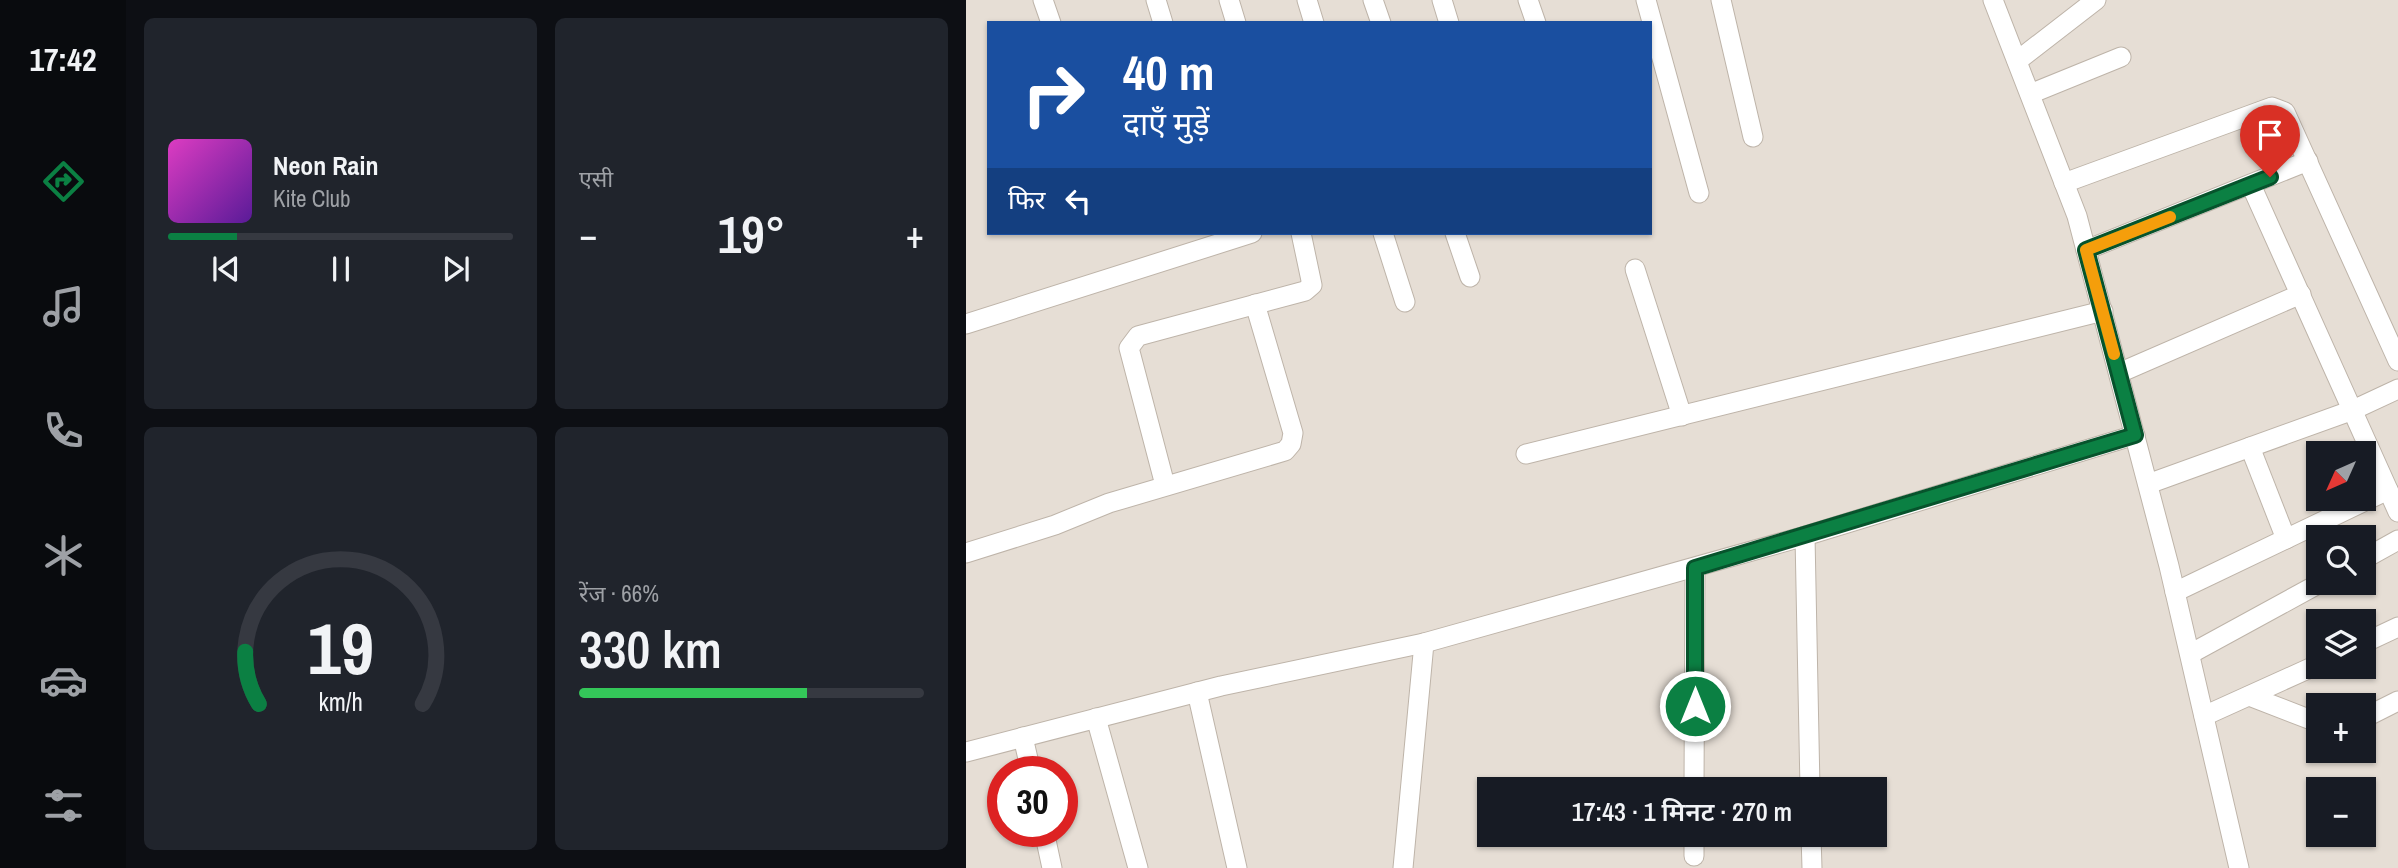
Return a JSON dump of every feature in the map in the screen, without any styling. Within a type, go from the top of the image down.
[{"type":"street","points":[[1043,0],[1050,21]]},
{"type":"street","points":[[1156,0],[1162,21]]},
{"type":"street","points":[[1229,0],[1235,21]]},
{"type":"street","points":[[1307,0],[1313,21]]},
{"type":"street","points":[[1373,0],[1380,21]]},
{"type":"street","points":[[1442,0],[1448,21]]},
{"type":"street","points":[[1528,0],[1535,21]]},
{"type":"street","points":[[1646,0],[1652,21]]},
{"type":"street","points":[[1721,0],[1753,137]]},
{"type":"street","points":[[1993,0],[2064,183],[2086,250],[2175,592],[2239,868]]},
{"type":"street","points":[[2017,61],[2095,0]]},
{"type":"street","points":[[1652,22],[1699,193]]},
{"type":"street","points":[[2030,94],[2121,57]]},
{"type":"street","points":[[2064,183],[2272,107],[2285,112],[2398,361]]},
{"type":"street","points":[[2086,250],[2308,161]]},
{"type":"street","points":[[2251,185],[2398,512]]},
{"type":"street","points":[[966,324],[1239,235]]},
{"type":"street","points":[[1165,485],[1129,348],[1131,342],[1138,336],[1305,291],[1312,285],[1301,235]]},
{"type":"street","points":[[1383,235],[1405,302]]},
{"type":"street","points":[[1456,235],[1470,276]]},
{"type":"street","points":[[1635,269],[1682,416]]},
{"type":"street","points":[[2119,373],[2301,293]]},
{"type":"street","points":[[966,552],[1055,525],[1109,503],[1165,485],[1285,451],[1292,444],[1293,433],[1255,304]]},
{"type":"street","points":[[1526,454],[2103,311]]},
{"type":"street","points":[[2148,484],[2353,410],[2398,389]]},
{"type":"street","points":[[966,752],[1197,692],[1424,643],[1805,536],[2135,435]]},
{"type":"street","points":[[2250,447],[2286,539]]},
{"type":"street","points":[[2175,592],[2388,490]]},
{"type":"street","points":[[1805,536],[1810,777]]},
{"type":"street","points":[[2376,552],[2398,540]]},
{"type":"street","points":[[1694,777],[1695,568]]},
{"type":"street","points":[[2189,654],[2306,591]]},
{"type":"street","points":[[2376,637],[2398,627]]},
{"type":"street","points":[[1403,868],[1424,643]]},
{"type":"street","points":[[2204,716],[2306,670]]},
{"type":"street","points":[[1197,692],[1237,868]]},
{"type":"street","points":[[2249,696],[2306,718]]},
{"type":"street","points":[[2376,712],[2398,701]]},
{"type":"street","points":[[1096,718],[1138,868]]},
{"type":"street","points":[[1023,737],[1027,756]]},
{"type":"street","points":[[1047,847],[1052,868]]},
{"type":"street","points":[[1694,847],[1694,856]]},
{"type":"street","points":[[1811,847],[1812,868]]},
{"type":"shaded area","points":[[966,0],[2398,0],[2398,868],[966,868]]},
{"type":"slow traffic","points":[[2114,354],[2086,250],[2170,217]]},
{"type":"route","points":[[1695,706],[1695,568],[2135,435],[2086,250],[2270,177]]}]
